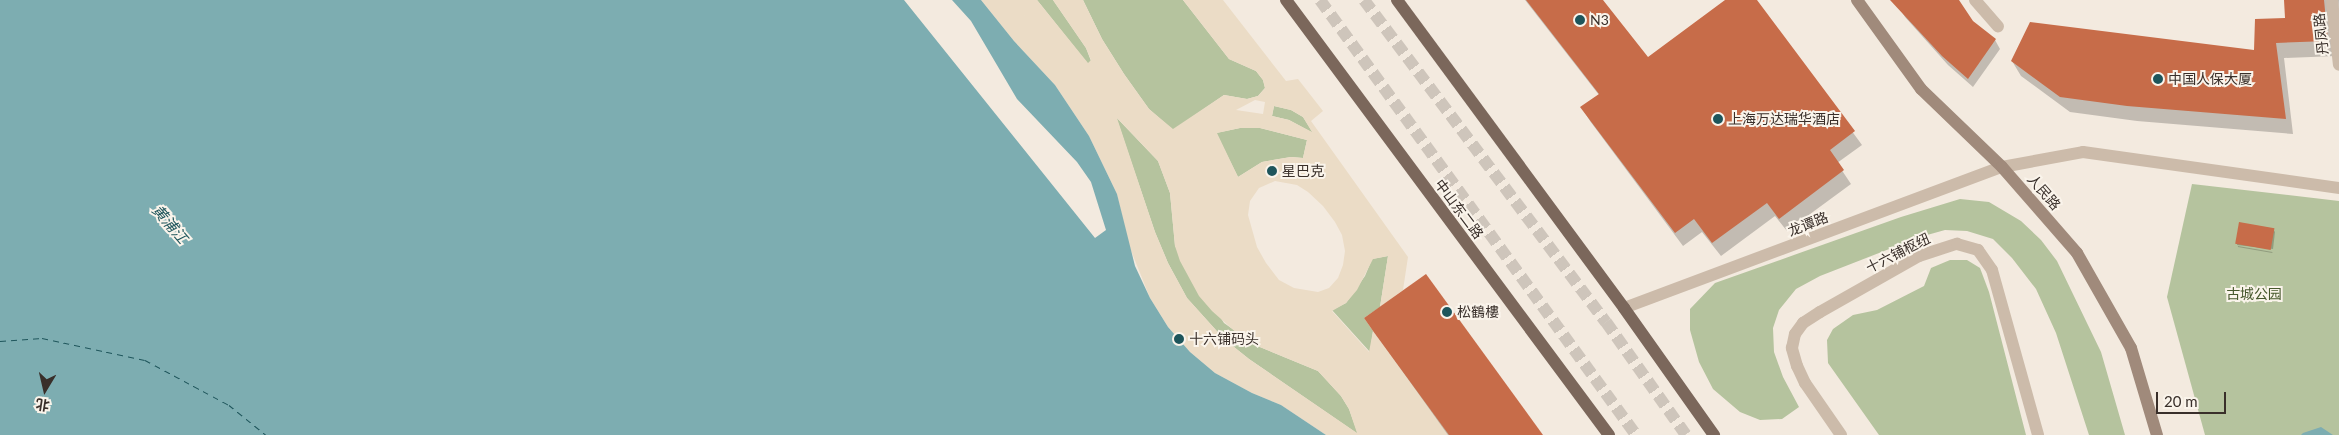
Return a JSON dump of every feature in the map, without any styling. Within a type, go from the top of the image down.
[{"type":"main road","name":"中山东二路","points":[[1286,0],[1609,435]]},
{"type":"main road","points":[[1397,0],[1624,308],[1714,435]]},
{"type":"street","name":"人民路","points":[[1858,0],[1921,89],[2002,166],[2077,253],[2131,348],[2157,435]]},
{"type":"street","name":"丹凤路","points":[[2332,0],[2339,65]]},
{"type":"street","points":[[1980,2],[1998,26]]},
{"type":"street","name":"龙谭路","points":[[1624,308],[2002,166],[2083,152],[2339,188]]},
{"type":"street","name":"十六铺枢纽","points":[[1841,435],[1806,383],[1797,366],[1792,348],[1795,334],[1803,322],[1919,256],[1957,244],[1978,250],[1992,270],[2038,435]]},
{"type":"green space","points":[[1037,0],[1053,0],[1086,48],[1091,61],[1088,64]]},
{"type":"green space","points":[[1083,0],[1183,0],[1229,59],[1256,71],[1263,80],[1265,88],[1258,96],[1247,99],[1224,95],[1173,130],[1149,109],[1124,74],[1102,39]]},
{"type":"green space","points":[[1274,106],[1291,110],[1303,117],[1313,133],[1289,120],[1272,116]]},
{"type":"green space","points":[[1116,117],[1158,161],[1170,193],[1175,246],[1224,323],[1255,345],[1318,371],[1341,396],[1349,409],[1358,434],[1249,359],[1224,339],[1187,298],[1168,263],[1155,232]]},
{"type":"green space","points":[[1240,128],[1260,128],[1307,140],[1303,158],[1291,157],[1262,162],[1238,177],[1216,133]]},
{"type":"green space","name":"古城公园","points":[[2192,184],[2339,201],[2339,435],[2205,435],[2167,297]]},
{"type":"green space","points":[[1960,199],[1989,202],[2021,221],[2041,240],[2057,261],[2101,352],[2125,435],[2089,435],[2056,333],[2036,289],[2012,258],[1993,239],[1967,231],[1945,230],[1920,237],[1820,276],[1796,289],[1779,310],[1773,328],[1774,352],[1783,377],[1799,407],[1782,419],[1760,420],[1740,412],[1713,389],[1699,362],[1690,330],[1690,309],[1715,283],[1901,217]]},
{"type":"green space","points":[[1388,256],[1380,307],[1364,318],[1373,331],[1370,352],[1332,310],[1346,303],[1365,276],[1372,259]]},
{"type":"green space","points":[[1950,260],[1967,260],[1980,268],[1989,292],[2026,435],[1879,435],[1828,363],[1827,340],[1833,329],[1853,315],[1877,310],[1924,286],[1931,268]]},
{"type":"shaded area","points":[[981,0],[1037,0],[1088,63],[1091,60],[1086,48],[1053,0],[1083,0],[1102,39],[1124,74],[1149,109],[1173,129],[1224,95],[1247,99],[1258,96],[1265,88],[1263,80],[1256,71],[1229,59],[1183,0],[1223,0],[1286,81],[1298,79],[1323,111],[1311,121],[1408,257],[1403,290],[1380,307],[1388,256],[1373,259],[1357,290],[1346,303],[1332,311],[1369,352],[1373,331],[1449,435],[1326,435],[1281,405],[1252,393],[1215,373],[1190,352],[1168,327],[1150,298],[1128,243],[1117,194],[1089,136],[1055,85],[1014,41]],"holes":[[[1255,100],[1265,102],[1263,114],[1236,110]],[[1274,106],[1291,110],[1303,117],[1312,132],[1289,120],[1272,116]],[[1117,118],[1158,161],[1170,193],[1175,246],[1180,261],[1199,296],[1212,311],[1239,335],[1255,345],[1318,371],[1341,396],[1349,409],[1357,433],[1249,359],[1224,339],[1187,298],[1168,263],[1155,232]],[[1240,128],[1260,128],[1307,140],[1303,158],[1291,157],[1262,162],[1238,177],[1217,133]],[[1275,181],[1297,185],[1323,206],[1342,235],[1345,251],[1343,265],[1338,278],[1329,288],[1318,292],[1294,288],[1279,280],[1257,247],[1248,215],[1250,201],[1259,188]]]},
{"type":"water","name":"黄浦江","points":[[0,0],[981,0],[1014,41],[1055,85],[1089,136],[1117,194],[1135,266],[1150,298],[1168,327],[1190,352],[1215,373],[1252,393],[1281,405],[1326,435],[0,435]]},
{"type":"water","points":[[2321,427],[2333,435],[2301,435],[2303,433]]},
{"type":"pier","points":[[904,0],[952,0],[971,21],[1017,99],[1077,162],[1091,182],[1106,230],[1095,238]]},
{"type":"building","name":"上海万达瑞华酒店","points":[[1526,0],[1603,0],[1648,57],[1725,0],[1757,0],[1855,131],[1830,150],[1844,170],[1779,219],[1767,203],[1712,243],[1694,219],[1675,233],[1580,107],[1599,94]]},
{"type":"building","points":[[1890,0],[1959,0],[1973,21],[1996,39],[1968,79],[1942,56]]},
{"type":"building","name":"中国人保大厦","points":[[2284,0],[2324,0],[2328,41],[2276,43],[2286,119],[2127,106],[2060,97],[2011,61],[2030,22],[2254,50],[2255,19],[2285,18]]},
{"type":"building","points":[[2239,222],[2274,228],[2271,250],[2235,244]]},
{"type":"building","points":[[1426,274],[1543,435],[1449,435],[1373,331],[1364,318]]},
{"type":"ferry route","points":[[0,341],[42,338],[145,360],[229,405],[266,435]]},
{"type":"tunnel","points":[[1320,0],[1636,435]]},
{"type":"tunnel","points":[[1364,0],[1606,322],[1686,435]]},
{"type":"place","name":"N3","points":[[1580,20]]},
{"type":"place","name":"中国人保大厦","points":[[2158,79]]},
{"type":"place","name":"上海万达瑞华酒店","points":[[1718,119]]},
{"type":"place","name":"星巴克","points":[[1272,171]]},
{"type":"place","name":"松鶴樓","points":[[1447,312]]},
{"type":"place","name":"十六铺码头","points":[[1179,339]]}]
